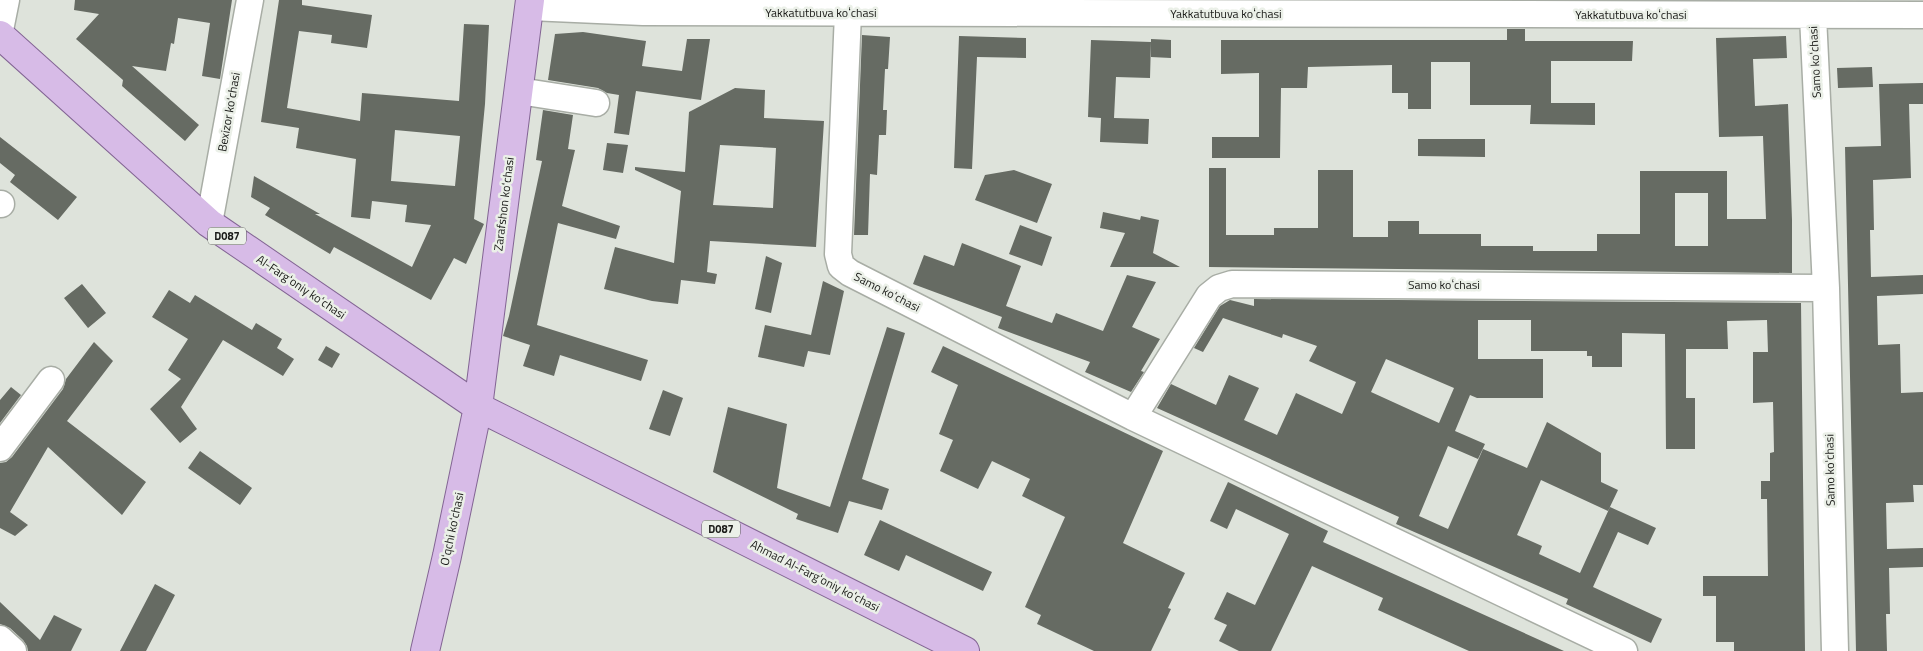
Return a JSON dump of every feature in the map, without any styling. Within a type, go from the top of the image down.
[{"type":"main road","name":"Zarafshon koʻchasi","points":[[478,407],[530,3]]},
{"type":"main road","name":"Al-Fargʻoniy koʻchasi","points":[[0,35],[209,223],[478,407]]},
{"type":"main road","name":"Oʻqchi koʻchasi","points":[[425,651],[478,407]]},
{"type":"main road","name":"Ahmad Al-Fargʻoniy koʻchasi","points":[[478,407],[965,651]]},
{"type":"street","points":[[0,30],[6,0]]},
{"type":"street","name":"Bexizor koʻchasi","points":[[209,223],[250,0]]},
{"type":"street","name":"Yakkatutbuva koʻchasi","points":[[530,3],[643,12],[1923,15]]},
{"type":"street","name":"Samo koʻchasi","points":[[848,13],[838,254],[841,266],[850,273],[1133,417],[1624,651]]},
{"type":"street","name":"Samo koʻchasi","points":[[1813,16],[1826,288],[1835,651]]},
{"type":"street","points":[[519,91],[596,103]]},
{"type":"street","name":"Samo koʻchasi","points":[[1133,417],[1209,296],[1219,288],[1232,284],[1826,288]]},
{"type":"street","points":[[0,448],[51,380]]},
{"type":"street","points":[[0,639],[13,651]]},
{"type":"building","points":[[75,0],[232,0],[220,79],[202,76],[210,23],[178,18],[174,44],[171,43],[166,71],[132,66],[199,125],[185,141],[122,86],[123,80],[76,39],[99,14],[74,10]]},
{"type":"building","points":[[279,0],[302,0],[302,5],[372,15],[367,48],[331,43],[332,35],[299,31],[287,108],[360,121],[362,93],[459,101],[464,24],[489,25],[485,104],[474,219],[484,224],[466,264],[454,258],[431,300],[334,247],[330,254],[265,215],[270,208],[251,197],[254,176],[320,214],[315,214],[412,267],[431,225],[405,222],[407,205],[372,201],[370,219],[351,217],[356,159],[296,148],[299,128],[261,122]],"holes":[[[395,130],[460,136],[455,186],[391,181]]]},
{"type":"building","points":[[1507,29],[1525,29],[1525,41],[1633,41],[1632,61],[1551,61],[1551,103],[1595,103],[1595,125],[1530,124],[1531,105],[1470,105],[1470,62],[1431,62],[1431,109],[1408,109],[1408,93],[1392,93],[1392,65],[1308,67],[1307,88],[1281,88],[1280,158],[1212,158],[1212,137],[1259,137],[1259,73],[1221,74],[1221,40],[1507,40]]},
{"type":"building","points":[[583,32],[646,41],[642,66],[682,71],[687,39],[710,39],[701,100],[636,91],[629,135],[614,133],[619,95],[607,93],[598,88],[548,80],[555,34]]},
{"type":"building","points":[[862,35],[890,37],[888,69],[885,69],[883,110],[887,110],[886,135],[879,135],[877,175],[870,174],[868,235],[854,235]]},
{"type":"building","points":[[959,36],[1026,38],[1026,58],[977,57],[972,169],[954,168]]},
{"type":"building","points":[[1786,36],[1787,58],[1753,59],[1755,106],[1788,104],[1792,273],[1209,267],[1209,168],[1226,168],[1226,235],[1274,235],[1274,228],[1318,228],[1318,170],[1353,170],[1353,237],[1388,237],[1388,221],[1419,221],[1419,234],[1481,234],[1481,246],[1533,246],[1533,251],[1597,251],[1597,234],[1640,234],[1640,171],[1727,171],[1727,219],[1766,219],[1763,136],[1719,137],[1716,38]],"holes":[[[1675,193],[1708,193],[1708,246],[1675,246]]]},
{"type":"building","points":[[1151,39],[1171,40],[1171,58],[1151,57]]},
{"type":"building","points":[[1091,40],[1151,42],[1150,78],[1116,77],[1114,118],[1149,119],[1148,144],[1100,142],[1101,118],[1088,117]]},
{"type":"building","points":[[1872,67],[1873,87],[1838,88],[1837,68]]},
{"type":"building","points":[[1923,83],[1923,104],[1909,104],[1911,178],[1873,180],[1874,230],[1870,230],[1871,277],[1923,275],[1923,294],[1877,296],[1878,345],[1900,344],[1901,393],[1923,392],[1923,485],[1913,485],[1914,502],[1886,503],[1887,549],[1923,548],[1923,567],[1889,568],[1890,614],[1886,614],[1887,651],[1856,651],[1845,147],[1881,146],[1879,84]]},
{"type":"building","points":[[735,88],[765,90],[764,118],[824,121],[816,247],[710,241],[707,272],[717,274],[715,284],[681,280],[678,304],[652,301],[604,289],[615,247],[674,263],[681,191],[635,170],[635,167],[685,172],[689,112]],"holes":[[[720,145],[776,148],[773,208],[713,205]]]},
{"type":"building","points":[[543,110],[573,115],[568,149],[575,150],[562,206],[620,226],[616,239],[558,223],[537,325],[648,360],[641,381],[560,355],[554,376],[523,366],[530,345],[503,336],[509,316],[542,161],[536,160]]},
{"type":"building","points":[[0,137],[77,197],[58,220],[10,182],[15,175],[0,163]]},
{"type":"building","points":[[1418,139],[1485,139],[1485,157],[1418,156]]},
{"type":"building","points":[[607,143],[628,145],[623,173],[603,170]]},
{"type":"building","points":[[1014,170],[1052,184],[1037,223],[975,200],[985,175]]},
{"type":"building","points":[[1103,212],[1140,220],[1141,216],[1159,220],[1153,253],[1180,267],[1110,267],[1125,233],[1100,228]]},
{"type":"building","points":[[1020,225],[1052,237],[1042,266],[1009,254]]},
{"type":"building","points":[[962,243],[1021,266],[1006,306],[1052,323],[1056,313],[1103,331],[1127,275],[1156,282],[1132,327],[1160,339],[1141,371],[1144,372],[1131,392],[1085,372],[1090,362],[998,328],[1002,317],[913,284],[924,255],[954,266]]},
{"type":"building","points":[[766,256],[782,263],[771,313],[755,309]]},
{"type":"building","points":[[823,281],[844,291],[830,355],[808,351],[804,367],[758,357],[765,325],[811,335]]},
{"type":"building","points":[[82,284],[106,313],[88,328],[64,298]]},
{"type":"building","points":[[169,290],[190,303],[195,295],[252,330],[256,323],[282,339],[277,348],[294,359],[283,376],[223,340],[181,407],[197,429],[180,443],[150,409],[181,379],[168,370],[188,339],[152,317]]},
{"type":"building","points":[[1254,299],[1801,303],[1805,651],[1734,651],[1734,642],[1716,642],[1716,596],[1703,596],[1703,576],[1768,576],[1767,499],[1761,499],[1761,481],[1770,481],[1770,453],[1774,452],[1773,402],[1753,403],[1753,352],[1768,352],[1767,320],[1727,321],[1728,349],[1686,349],[1686,398],[1695,398],[1695,449],[1666,449],[1665,334],[1622,333],[1622,367],[1592,367],[1592,356],[1587,356],[1587,351],[1531,351],[1531,320],[1478,320],[1478,359],[1543,359],[1543,398],[1477,398],[1470,395],[1455,431],[1485,444],[1478,459],[1448,446],[1419,516],[1448,529],[1483,449],[1527,468],[1547,422],[1601,453],[1601,482],[1618,490],[1608,511],[1541,480],[1517,535],[1542,546],[1539,554],[1580,573],[1610,507],[1656,528],[1648,545],[1618,532],[1593,587],[1662,619],[1651,643],[1566,604],[1568,599],[1396,524],[1399,517],[1157,408],[1171,384],[1216,405],[1229,375],[1259,388],[1244,420],[1277,435],[1296,393],[1342,414],[1356,382],[1309,361],[1317,346],[1283,334],[1282,338],[1223,318],[1203,352],[1194,348],[1220,306],[1230,300],[1254,306]],"holes":[[[1386,359],[1454,388],[1439,423],[1371,392]]]},
{"type":"building","points":[[887,327],[905,333],[862,479],[889,489],[882,510],[849,501],[838,533],[796,519],[798,514],[713,472],[728,407],[787,424],[777,488],[830,507]]},
{"type":"building","points":[[94,342],[113,361],[67,421],[146,482],[122,515],[48,447],[10,512],[28,525],[15,536],[0,528],[0,463],[6,462],[12,457],[63,389],[66,379]]},
{"type":"building","points":[[326,346],[340,354],[332,368],[318,360]]},
{"type":"building","points":[[943,346],[1163,451],[1123,543],[1185,573],[1168,608],[1171,609],[1151,651],[1094,651],[1037,624],[1041,615],[1025,607],[1065,517],[1022,496],[1030,479],[992,461],[978,489],[940,471],[953,440],[939,434],[958,385],[931,372]]},
{"type":"building","points":[[11,387],[21,395],[0,423],[0,400]]},
{"type":"building","points":[[663,390],[683,398],[670,436],[649,429]]},
{"type":"building","points":[[200,451],[252,488],[240,505],[188,468]]},
{"type":"building","points":[[1228,482],[1328,531],[1323,542],[1564,651],[1469,651],[1378,610],[1383,598],[1312,566],[1271,651],[1239,651],[1219,641],[1227,625],[1214,619],[1227,592],[1255,605],[1289,534],[1236,509],[1227,529],[1210,521]]},
{"type":"building","points":[[880,520],[992,572],[983,591],[906,555],[899,571],[864,555]]},
{"type":"building","points":[[155,584],[175,595],[146,651],[120,651]]},
{"type":"building","points":[[0,602],[40,640],[54,615],[82,629],[71,651],[28,651],[23,640],[10,628],[0,624]]}]
